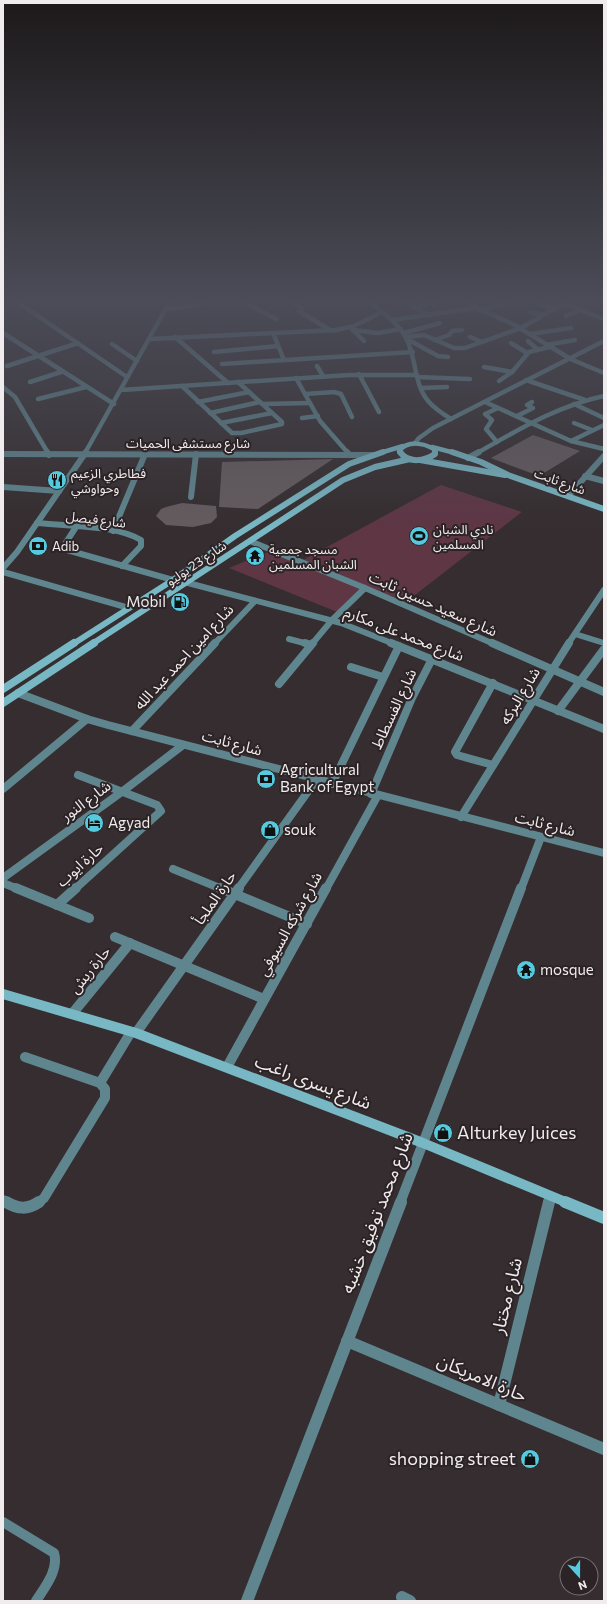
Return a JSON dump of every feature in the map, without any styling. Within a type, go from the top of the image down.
[{"type":"main road","name":"شارع 23 يوليو","points":[[5,686],[173,580],[235,536],[341,469],[373,455],[415,444]]},
{"type":"main road","name":"شارع ثابت","points":[[415,444],[424,444],[468,458],[497,469],[508,475],[604,509]]},
{"type":"main road","points":[[403,446],[400,448],[400,453],[410,459]]},
{"type":"main road","points":[[420,460],[433,456],[435,452],[432,447]]},
{"type":"main road","points":[[373,455],[386,464]]},
{"type":"main road","name":"شارع 23 يوليو","points":[[3,703],[250,541],[354,475],[386,464],[410,459]]},
{"type":"main road","name":"شارع ثابت","points":[[410,459],[508,475]]},
{"type":"main road","points":[[341,469],[354,475]]},
{"type":"main road","name":"شارع يسرى راغب","points":[[3,994],[133,1032],[228,1067],[423,1143],[604,1218]]},
{"type":"street","points":[[30,382],[43,378]]},
{"type":"street","points":[[71,378],[114,404]]},
{"type":"street","points":[[3,568],[17,552],[84,455],[114,404],[127,378]]},
{"type":"street","points":[[222,378],[228,383]]},
{"type":"street","points":[[121,390],[296,378],[326,429],[349,454]]},
{"type":"street","points":[[361,378],[379,412]]},
{"type":"street","points":[[418,378],[427,400],[451,419]]},
{"type":"street","points":[[442,378],[470,380]]},
{"type":"street","points":[[499,381],[504,378]]},
{"type":"street","points":[[415,444],[426,432],[530,378]]},
{"type":"street","points":[[272,380],[278,387]]},
{"type":"street","points":[[526,380],[585,400]]},
{"type":"street","points":[[182,386],[232,432],[241,433],[282,424],[238,382]]},
{"type":"street","points":[[3,387],[15,397],[49,455]]},
{"type":"street","points":[[38,399],[86,387]]},
{"type":"street","points":[[421,388],[447,387]]},
{"type":"street","points":[[198,402],[249,392]]},
{"type":"street","points":[[305,394],[334,392],[341,394],[352,417]]},
{"type":"street","points":[[468,458],[532,423],[574,404],[604,396]]},
{"type":"street","points":[[210,413],[261,403],[310,402]]},
{"type":"street","points":[[485,402],[571,441],[604,449]]},
{"type":"street","points":[[517,416],[533,408],[527,405],[532,402]]},
{"type":"street","points":[[574,404],[604,418]]},
{"type":"street","points":[[497,442],[486,429],[492,420],[485,414],[498,408]]},
{"type":"street","points":[[221,423],[272,413]]},
{"type":"street","points":[[302,418],[318,416]]},
{"type":"street","points":[[574,423],[592,430]]},
{"type":"street","points":[[571,441],[604,424]]},
{"type":"street","name":"شارع مستشفى الحميات","points":[[3,454],[373,455]]},
{"type":"street","points":[[113,531],[145,454]]},
{"type":"street","points":[[191,497],[196,454]]},
{"type":"street","points":[[568,496],[585,476],[603,459]]},
{"type":"street","points":[[585,476],[604,481]]},
{"type":"street","points":[[3,488],[58,491]]},
{"type":"street","name":"شارع فيصل","points":[[37,523],[113,531],[135,535],[141,540],[141,546],[122,566]]},
{"type":"street","points":[[76,527],[65,544],[65,548],[67,550],[173,580]]},
{"type":"street","name":"شارع سعيد حسين ثابت","points":[[250,541],[365,588],[551,671],[604,692]]},
{"type":"street","points":[[3,572],[129,608]]},
{"type":"street","name":"شارع محمد على مكارم","points":[[188,583],[332,620],[604,728]]},
{"type":"street","points":[[279,684],[332,620],[365,588]]},
{"type":"street","name":"شارع البركه","points":[[461,816],[551,671],[604,590]]},
{"type":"street","name":"شارع امين احمد عبد الله","points":[[132,731],[255,601]]},
{"type":"street","points":[[575,634],[604,643]]},
{"type":"street","points":[[289,639],[311,645]]},
{"type":"street","points":[[332,784],[383,677],[400,646]]},
{"type":"street","points":[[558,711],[604,649]]},
{"type":"street","name":"شارع الفسطاط","points":[[375,794],[412,698],[432,659]]},
{"type":"street","points":[[351,667],[383,677]]},
{"type":"street","points":[[492,683],[455,752],[457,755],[493,765]]},
{"type":"street","name":"شارع ثابت","points":[[18,693],[87,719],[332,784],[604,853]]},
{"type":"street","points":[[3,789],[6,781],[87,719]]},
{"type":"street","name":"شارع النور","points":[[3,878],[123,791],[183,744]]},
{"type":"street","points":[[78,775],[123,791]]},
{"type":"street","name":"حارة الملجأ","points":[[100,1084],[133,1032],[184,966],[317,780]]},
{"type":"street","name":"حارة ايوب","points":[[57,905],[159,814],[160,811],[157,805],[123,791]]},
{"type":"street","name":"شارع شركه السيوفي","points":[[228,1067],[264,999],[307,924],[375,794]]},
{"type":"street","name":"شارع محمد توفيق خشبه","points":[[247,1601],[541,837]]},
{"type":"street","points":[[174,869],[307,924]]},
{"type":"street","points":[[3,883],[89,918]]},
{"type":"street","points":[[115,937],[264,999]]},
{"type":"street","name":"حارة ريش","points":[[72,1014],[130,943]]},
{"type":"street","points":[[3,1200],[17,1208],[31,1206],[44,1198],[105,1098],[105,1089],[100,1084],[25,1057]]},
{"type":"street","name":"شارع مختار","points":[[499,1405],[550,1196]]},
{"type":"street","name":"حارة الامريكان","points":[[347,1341],[604,1449]]},
{"type":"lane","points":[[3,1522],[54,1552],[57,1557],[55,1568],[36,1601]]},
{"type":"shaded area","name":"نادي الشبان المسلمين","points":[[441,485],[522,512],[406,602],[303,560]]},
{"type":"shaded area","points":[[270,551],[361,589],[337,612],[229,568]]},
{"type":"building","points":[[533,435],[580,451],[539,476],[491,458]]},
{"type":"building","points":[[333,459],[258,509],[219,507],[222,462]]},
{"type":"building","points":[[182,503],[216,506],[217,517],[211,523],[193,527],[166,525],[156,516],[161,509]]},
{"type":"place","name":"فطاطري الزعيم وحواوشي","points":[[57,480]]},
{"type":"place","name":"نادي الشبان المسلمين","points":[[419,536]]},
{"type":"place","name":"Adib","points":[[38,546]]},
{"type":"place","name":"مسجد جمعية الشبان المسلمين","points":[[255,556]]},
{"type":"place","name":"Mobil","points":[[180,602]]},
{"type":"place","name":"Agricultural Bank of Egypt","points":[[266,779]]},
{"type":"place","name":"Agyad","points":[[94,823]]},
{"type":"place","name":"souk","points":[[270,830]]},
{"type":"place","name":"mosque","points":[[526,970]]},
{"type":"place","name":"Alturkey Juices","points":[[443,1133]]},
{"type":"place","name":"shopping street","points":[[530,1459]]}]
